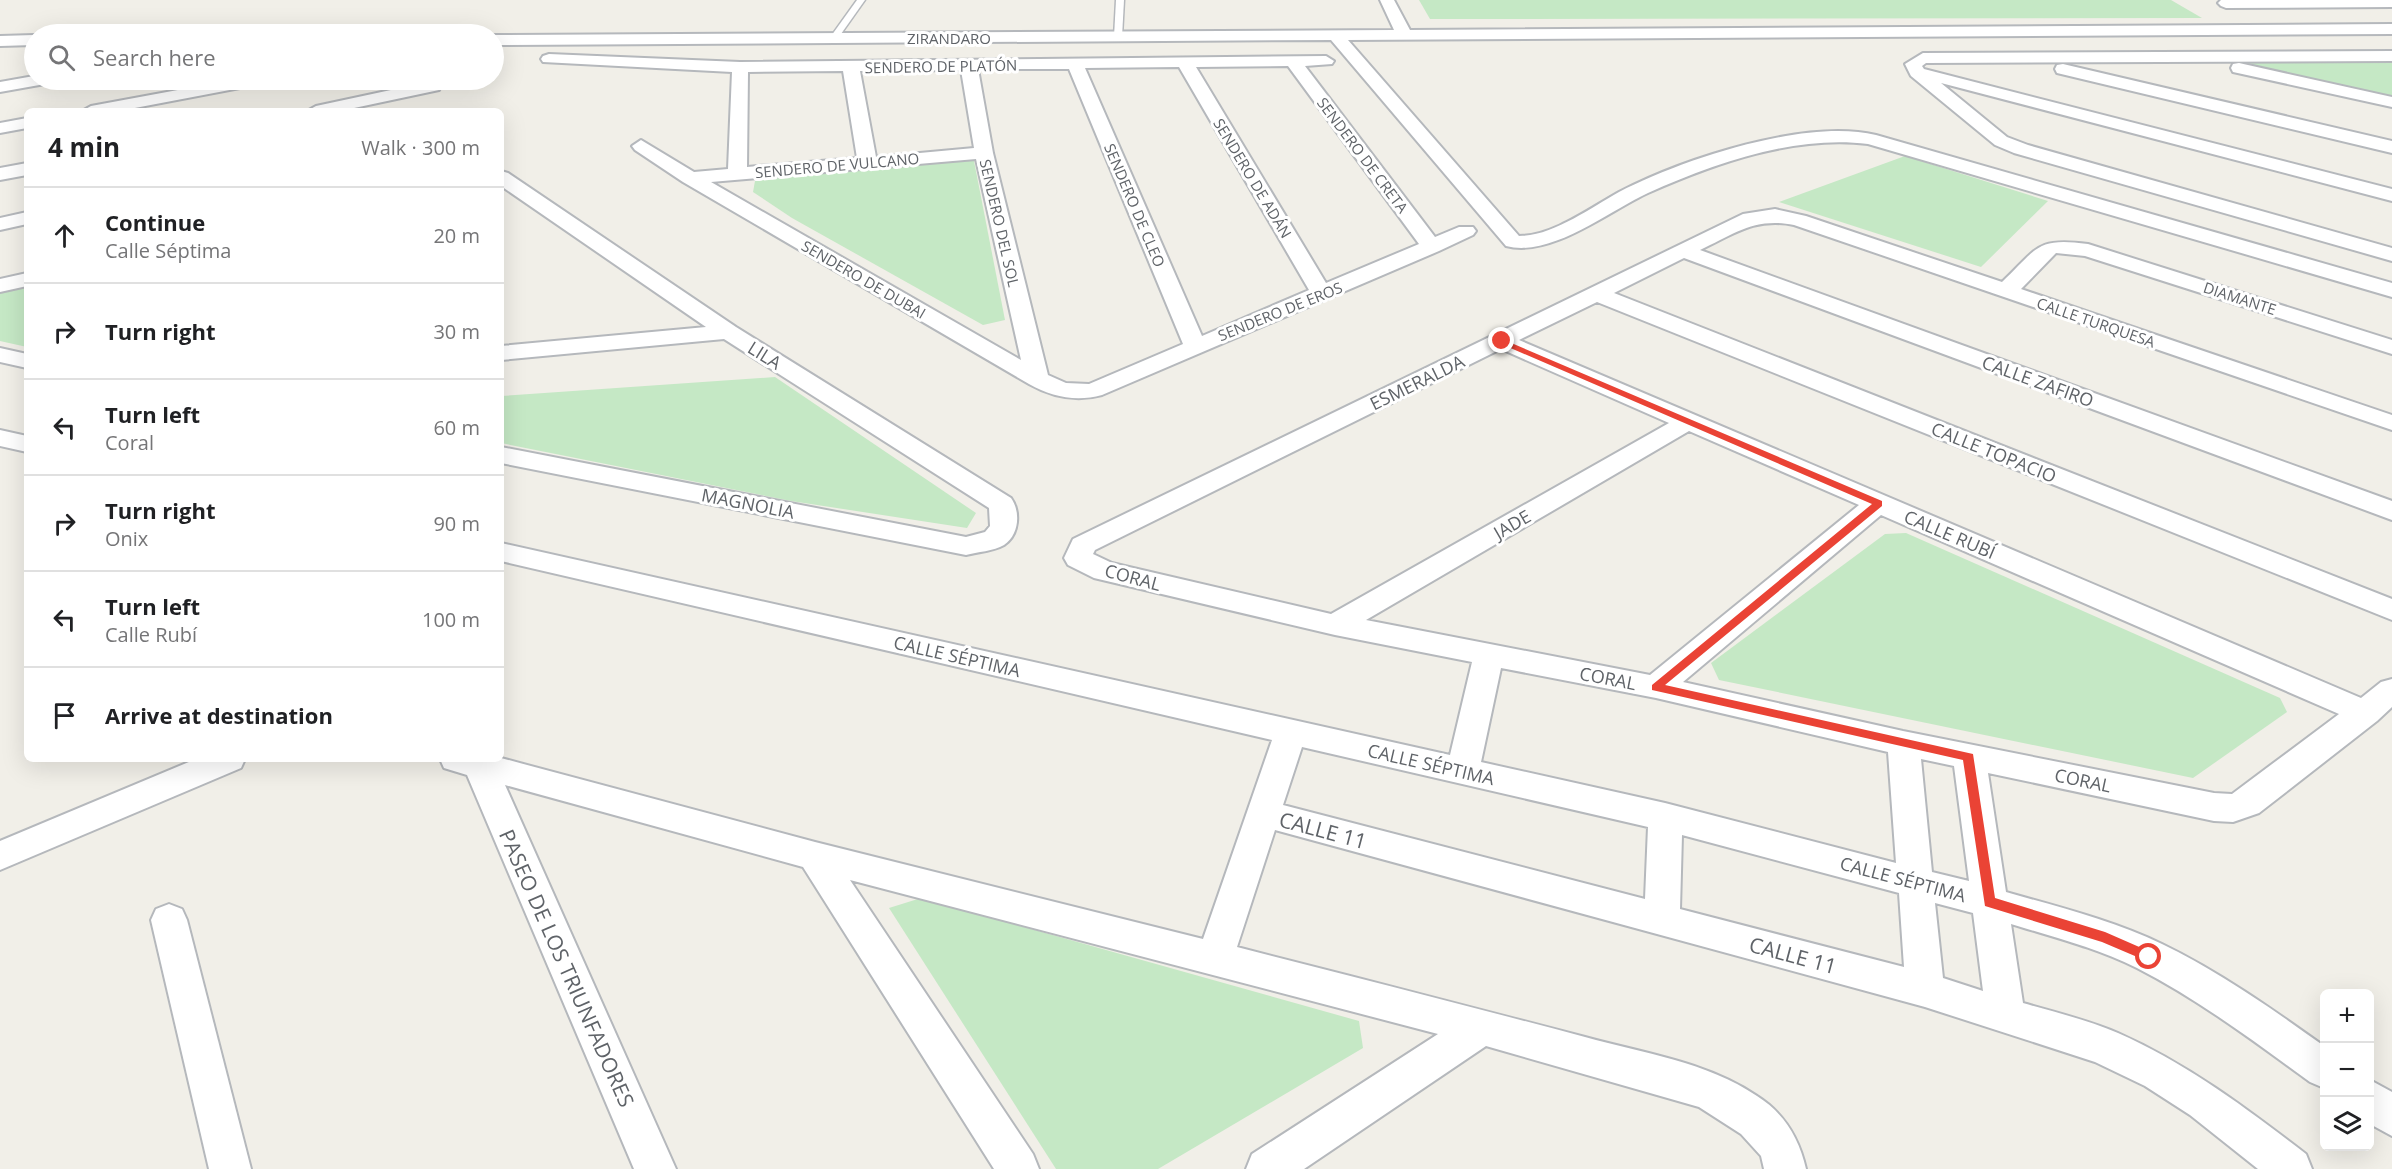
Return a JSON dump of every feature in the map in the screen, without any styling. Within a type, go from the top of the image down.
[{"type":"street","points":[[1387,0],[1403,32]]},
{"type":"street","points":[[2224,2],[2392,2]]},
{"type":"street","points":[[2224,2],[2250,17]]},
{"type":"street","name":"ZIRANDARO","points":[[504,40],[1118,37],[1335,35],[1403,32],[2392,29]]},
{"type":"street","points":[[1335,35],[1513,243],[1523,244],[1543,239],[1639,190],[1735,156],[1801,139],[1845,134],[1870,139],[2392,290]]},
{"type":"street","points":[[0,40],[24,40]]},
{"type":"street","points":[[2392,56],[1923,58],[1912,64],[1917,72],[2001,141],[2021,149],[2392,255]]},
{"type":"street","points":[[2191,57],[2392,102]]},
{"type":"street","name":"SENDERO DE PLATÓN","points":[[536,58],[740,67],[1326,62]]},
{"type":"street","points":[[2017,58],[2392,147]]},
{"type":"street","name":"SENDERO DE CRETA","points":[[1293,62],[1432,247]]},
{"type":"street","name":"SENDERO DE ADÁN","points":[[1185,63],[1322,294]]},
{"type":"street","name":"SENDERO DE CLEO","points":[[1075,64],[1195,346]]},
{"type":"street","name":"SENDERO DEL SOL","points":[[969,66],[984,153],[1037,379]]},
{"type":"street","points":[[737,174],[740,67]]},
{"type":"street","points":[[851,67],[867,161]]},
{"type":"street","points":[[0,70],[24,70]]},
{"type":"street","points":[[1917,72],[2392,195]]},
{"type":"street","points":[[0,87],[24,83]]},
{"type":"street","points":[[107,108],[203,90]]},
{"type":"street","points":[[331,108],[416,90]]},
{"type":"street","points":[[385,97],[402,108]]},
{"type":"street","points":[[0,128],[24,124]]},
{"type":"street","name":"SENDERO DE DUBAI","points":[[641,146],[690,178],[1037,379],[1065,392],[1094,390]]},
{"type":"street","name":"SENDERO DE VULCANO","points":[[690,178],[867,161],[984,153]]},
{"type":"street","points":[[0,174],[24,170]]},
{"type":"street","name":"LILA","points":[[504,179],[728,332],[1002,504],[1004,527],[994,539]]},
{"type":"street","name":"ESMERALDA","points":[[1078,558],[1083,545],[1750,218],[1775,215],[1799,220]]},
{"type":"street","points":[[0,224],[24,219]]},
{"type":"street","name":"CALLE TURQUESA","points":[[1799,220],[2392,423]]},
{"type":"street","name":"SENDERO DE EROS","points":[[1094,390],[1466,231]]},
{"type":"street","name":"DIAMANTE","points":[[2006,291],[2049,249],[2057,246],[2088,250],[2392,347]]},
{"type":"street","name":"CALLE ZAFIRO","points":[[1683,250],[2392,511]]},
{"type":"street","points":[[0,286],[24,280]]},
{"type":"street","name":"CALLE TOPACIO","points":[[1597,294],[2392,610]]},
{"type":"street","points":[[504,353],[728,332]]},
{"type":"street","points":[[504,334],[524,351]]},
{"type":"street","name":"CALLE RUBÍ","points":[[1502,341],[2366,713]]},
{"type":"street","points":[[0,355],[24,360]]},
{"type":"street","name":"JADE","points":[[1335,625],[1688,422]]},
{"type":"street","points":[[0,438],[24,443]]},
{"type":"street","name":"MAGNOLIA","points":[[504,456],[966,546],[994,539]]},
{"type":"street","points":[[1656,687],[1878,504]]},
{"type":"street","name":"CALLE SÉPTIMA","points":[[504,553],[1665,818],[1989,902],[2105,937],[2149,957],[2223,997],[2320,1065]]},
{"type":"street","name":"CORAL","points":[[1078,558],[1104,571],[1335,625],[1656,687],[1903,743],[2214,807],[2233,808],[2247,803],[2366,713]]},
{"type":"street","points":[[1463,771],[1488,656]]},
{"type":"street","points":[[2366,713],[2392,690]]},
{"type":"street","points":[[1215,957],[1290,733]]},
{"type":"street","points":[[1903,743],[1925,990]]},
{"type":"street","points":[[1969,757],[2005,1013]]},
{"type":"street","points":[[0,856],[222,762]]},
{"type":"street","points":[[468,763],[814,856],[1482,1027],[1705,1089],[1730,1100],[1755,1119],[1775,1142],[1785,1169]]},
{"type":"street","name":"PASEO DE LOS TRIUNFADORES","points":[[468,763],[655,1169]]},
{"type":"street","name":"CALLE 11","points":[[1262,813],[1925,990],[2005,1013],[2104,1046],[2159,1073],[2204,1101],[2291,1169]]},
{"type":"street","points":[[1662,921],[1665,818]]},
{"type":"street","points":[[814,856],[1018,1169]]},
{"type":"street","points":[[169,920],[230,1169]]},
{"type":"street","points":[[1267,1169],[1482,1027]]},
{"type":"street","points":[[2374,1103],[2392,1116]]},
{"type":"lane","points":[[833,39],[861,0]]},
{"type":"lane","points":[[1118,37],[1120,0]]},
{"type":"green space","points":[[1419,0],[2171,0],[2202,18],[1430,19]]},
{"type":"green space","points":[[2246,62],[2392,62],[2392,98],[2246,66]]},
{"type":"green space","points":[[1905,156],[2048,201],[1981,267],[1779,202]]},
{"type":"green space","points":[[964,158],[974,161],[1005,320],[983,325],[792,218],[753,192],[755,181],[776,176]]},
{"type":"green space","points":[[24,285],[24,346],[0,341],[0,290]]},
{"type":"green space","points":[[775,377],[976,513],[967,528],[791,501],[504,444],[504,396]]},
{"type":"green space","points":[[1906,533],[2280,698],[2287,712],[2193,778],[1719,680],[1711,663],[1885,534]]},
{"type":"green space","points":[[921,898],[1359,1021],[1363,1048],[1158,1169],[1056,1169],[889,908]]},
{"type":"route","points":[[1502,341],[1878,504],[1656,687],[1969,757],[1989,902],[2105,937],[2149,957]]}]
